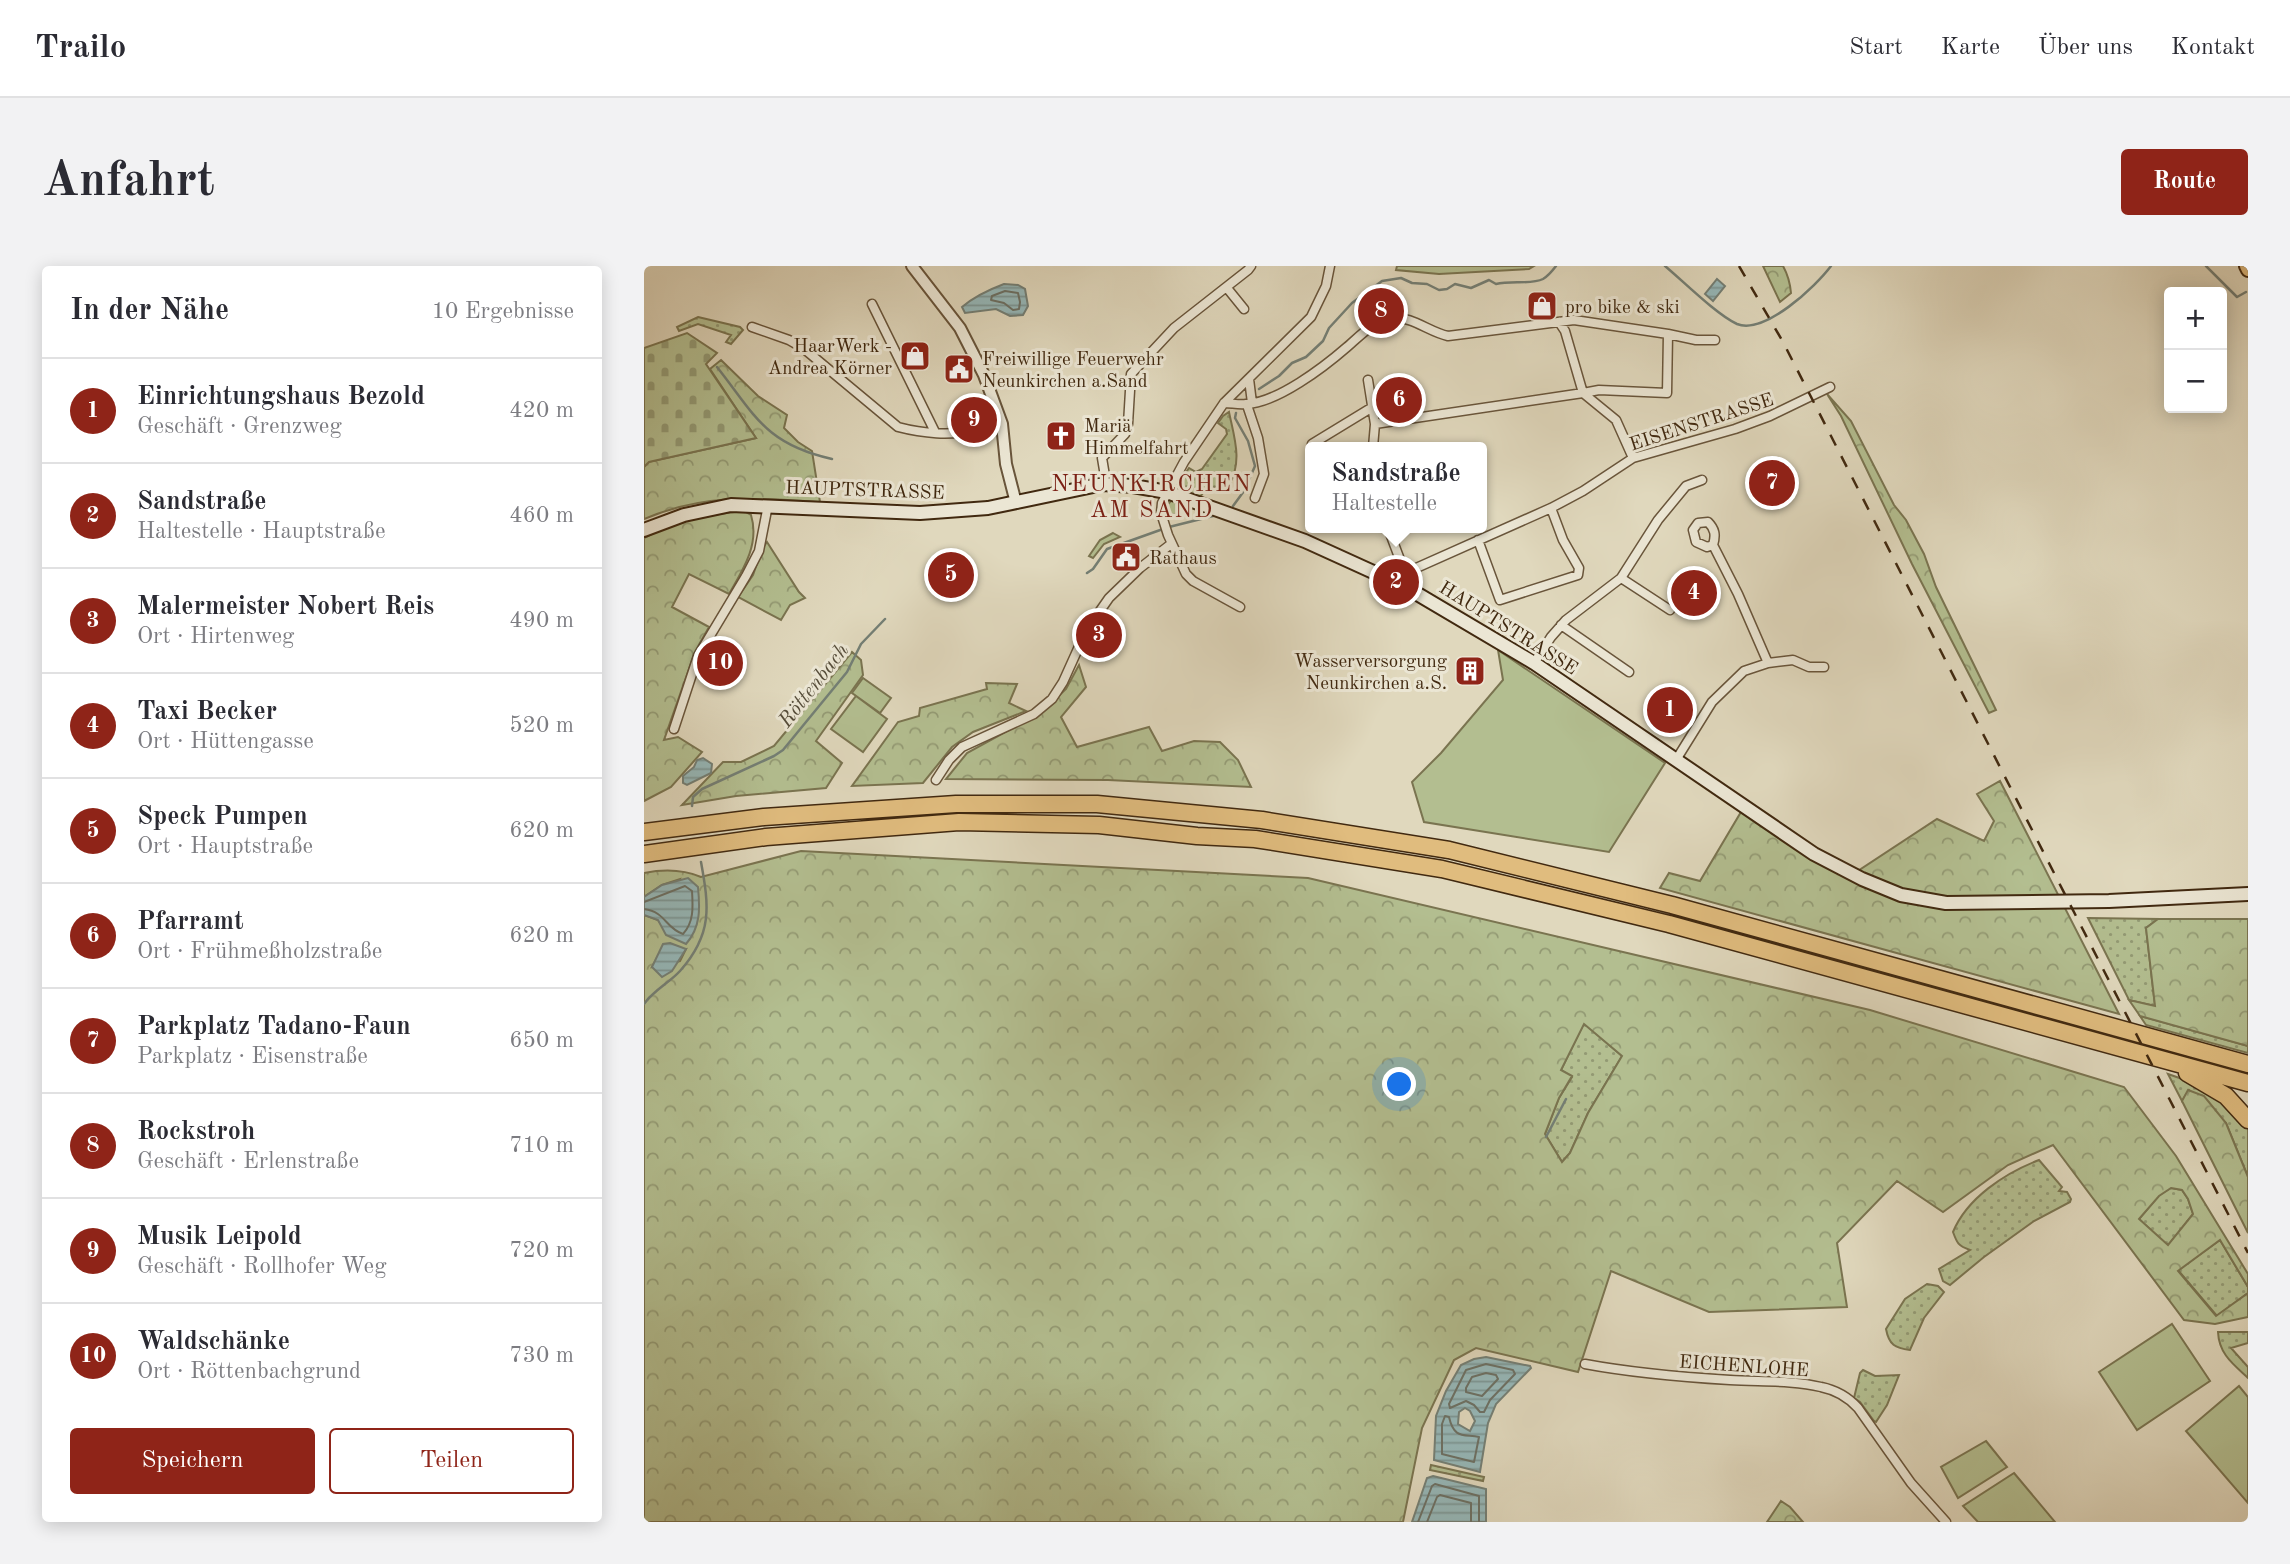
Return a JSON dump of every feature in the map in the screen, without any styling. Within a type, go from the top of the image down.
[{"type":"highway","points":[[644,832],[764,817],[956,804],[1097,804],[1262,820],[1462,853],[1672,905],[2248,1064]]},
{"type":"highway","points":[[644,854],[766,837],[958,822],[1099,825],[1255,839],[1442,869],[1656,921],[2248,1083]]},
{"type":"highway","points":[[2160,1058],[2226,1096],[2248,1120]]},
{"type":"main road","name":"HAUPTSTRASSE","points":[[644,530],[684,514],[716,507],[768,505],[919,513],[1016,503],[1104,484],[1167,492],[1223,510],[1404,579],[1534,663],[1814,854],[1862,880],[1901,895],[1946,904],[2109,901]]},
{"type":"main road","points":[[2109,901],[2248,894]]},
{"type":"main road","points":[[2109,901],[2124,904],[2248,902]]},
{"type":"street","points":[[912,266],[960,328],[984,374],[999,416],[1006,464],[1016,503]]},
{"type":"street","points":[[1104,484],[1102,458],[1125,434],[1128,424],[1131,374],[1174,328],[1251,266]]},
{"type":"street","points":[[1240,607],[1193,581],[1180,565],[1161,516],[1162,503],[1208,423],[1224,403],[1311,317],[1326,286],[1330,266]]},
{"type":"street","points":[[1227,288],[1244,309]]},
{"type":"street","points":[[872,304],[934,432]]},
{"type":"street","points":[[1224,403],[1250,404],[1274,396],[1316,372],[1370,328],[1388,319],[1411,320],[1435,333],[1448,336],[1574,320],[1600,322],[1696,340],[1715,340]]},
{"type":"street","points":[[1559,322],[1565,331],[1583,393],[1616,420],[1633,458]]},
{"type":"street","points":[[752,327],[777,335],[803,348],[898,427],[916,431],[961,432],[978,429],[999,416]]},
{"type":"street","points":[[1375,424],[1599,390],[1667,393],[1668,334]]},
{"type":"street","points":[[1250,379],[1250,404],[1264,474],[1255,498]]},
{"type":"street","points":[[1368,380],[1375,424],[1373,442]]},
{"type":"street","name":"EISENSTRASSE","points":[[1404,579],[1478,540],[1551,508],[1583,491],[1633,458],[1735,429],[1788,408],[1830,387]]},
{"type":"street","points":[[1315,442],[1371,408]]},
{"type":"street","points":[[1534,663],[1561,625],[1621,578],[1674,499],[1686,486],[1702,480]]},
{"type":"street","points":[[674,729],[698,656],[758,551],[768,505]]},
{"type":"street","points":[[1478,540],[1500,600],[1578,575],[1579,568],[1563,540],[1551,508]]},
{"type":"street","points":[[1390,533],[1404,579]]},
{"type":"street","points":[[936,780],[949,760],[962,747],[1034,714],[1052,699],[1063,682],[1086,631],[1109,598],[1169,540]]},
{"type":"street","points":[[1713,545],[1768,663]]},
{"type":"street","points":[[1621,578],[1670,610]]},
{"type":"street","points":[[1561,625],[1629,672]]},
{"type":"street","points":[[1676,760],[1692,730],[1723,689],[1744,671],[1768,663],[1793,660],[1809,667],[1824,667]]},
{"type":"street","name":"EICHENLOHE","points":[[1585,1364],[1684,1378],[1820,1386],[1849,1398],[1911,1483],[1946,1522]]},
{"type":"green space","points":[[1397,266],[1534,266],[1529,269],[1439,274],[1396,270]]},
{"type":"green space","points":[[1763,266],[1783,266],[1785,269],[1791,293],[1780,302]]},
{"type":"green space","points":[[698,317],[743,330],[731,344],[726,342],[731,335],[698,324],[679,331],[677,327]]},
{"type":"green space","points":[[687,333],[717,353],[706,364],[756,438],[649,462],[644,467],[644,348]]},
{"type":"green space","points":[[721,360],[758,396],[787,415],[784,428],[812,451],[820,502],[752,499],[710,501],[644,519],[644,467],[648,462],[756,438],[710,369]]},
{"type":"green space","points":[[1827,394],[1851,421],[1894,505],[1906,520],[1996,710],[1989,713],[1912,564],[1841,416]]},
{"type":"green space","points":[[1229,412],[1235,440],[1236,467],[1229,485],[1206,489],[1200,497],[1182,490],[1180,481],[1189,468],[1196,472],[1202,469],[1227,434],[1226,429],[1218,423]]},
{"type":"green space","points":[[1171,501],[1196,507],[1166,517],[1167,505]]},
{"type":"green space","points":[[744,511],[751,515],[752,546],[729,594],[689,574],[672,607],[709,627],[695,652],[664,740],[678,737],[702,752],[671,787],[644,801],[644,538],[692,519]]},
{"type":"green space","points":[[1113,533],[1120,537],[1104,544],[1093,558],[1089,556],[1100,540]]},
{"type":"green space","points":[[767,542],[805,598],[790,605],[781,620],[738,597],[753,575]]},
{"type":"green space","points":[[1498,650],[1665,763],[1609,852],[1424,822],[1412,782],[1441,753],[1503,680]]},
{"type":"green space","points":[[852,652],[861,660],[863,675],[816,741],[842,763],[826,788],[736,796],[682,805],[723,762],[741,762],[774,746]]},
{"type":"green space","points":[[1079,665],[1086,687],[1061,717],[1077,747],[1149,727],[1162,751],[1194,741],[1220,742],[1238,760],[1251,787],[1108,780],[946,779],[967,753],[1042,712],[1066,689]]},
{"type":"green space","points":[[863,678],[891,698],[880,713],[852,693]]},
{"type":"green space","points":[[986,683],[1017,684],[1009,703],[1026,711],[973,732],[952,747],[923,783],[852,786],[898,722],[919,716],[920,708],[987,689]]},
{"type":"green space","points":[[856,696],[887,719],[863,752],[831,729]]},
{"type":"green space","points":[[2000,781],[2119,1014],[1660,888],[1669,873],[1700,881],[1741,812],[1847,878],[1937,819],[1984,841],[1994,821],[1977,794]]},
{"type":"green space","points":[[801,851],[1308,878],[1870,1010],[2124,1087],[2176,1156],[2248,1274],[2248,1287],[2220,1240],[2178,1271],[2216,1316],[2248,1293],[2248,1317],[2215,1324],[2184,1320],[2053,1145],[2008,1165],[1943,1212],[1897,1181],[1837,1243],[1847,1307],[1709,1312],[1611,1271],[1578,1372],[1476,1348],[1454,1360],[1422,1428],[1403,1522],[644,1522],[644,915],[658,920],[663,926],[680,879],[662,885],[644,897],[644,873],[673,871],[701,877]],"holes":[[[686,949],[680,961],[652,967],[659,954]],[[1584,1024],[1622,1056],[1588,1113],[1570,1153],[1562,1162],[1545,1134],[1559,1098],[1572,1076],[1561,1070]],[[2171,1188],[2182,1190],[2193,1214],[2168,1245],[2139,1219],[2159,1196]]]},
{"type":"green space","points":[[2088,918],[2158,919],[2146,928],[2155,1006],[2129,1000]]},
{"type":"green space","points":[[2158,919],[2248,919],[2248,1046],[2140,1016],[2129,1000],[2155,1006],[2146,928]]},
{"type":"green space","points":[[2140,1016],[2248,1046],[2248,1053],[2146,1025]]},
{"type":"green space","points":[[1584,1023],[1622,1056],[1588,1113],[1570,1153],[1562,1162],[1545,1134],[1559,1098],[1572,1077],[1561,1070]]},
{"type":"green space","points":[[2168,1074],[2208,1088],[2248,1125],[2248,1177],[2226,1123],[2189,1090],[2182,1101]]},
{"type":"green space","points":[[2188,1090],[2204,1096],[2226,1123],[2248,1177],[2248,1233],[2182,1101]]},
{"type":"green space","points":[[2039,1160],[2062,1187],[2059,1191],[2067,1192],[2070,1202],[2034,1221],[1950,1285],[1943,1281],[1939,1269],[1970,1250],[1958,1244],[1953,1232],[1968,1208],[1988,1188]]},
{"type":"green space","points":[[2171,1188],[2182,1190],[2193,1214],[2168,1246],[2139,1219],[2159,1195]]},
{"type":"green space","points":[[2220,1240],[2248,1287],[2248,1293],[2217,1316],[2178,1270]]},
{"type":"green space","points":[[1927,1284],[1938,1286],[1944,1292],[1924,1318],[1910,1350],[1897,1347],[1889,1339],[1886,1329],[1905,1299]]},
{"type":"green space","points":[[2172,1324],[2210,1381],[2137,1430],[2099,1372]]},
{"type":"green space","points":[[2218,1332],[2248,1332],[2248,1343],[2231,1348],[2248,1367],[2248,1378],[2224,1353]]},
{"type":"green space","points":[[1863,1370],[1875,1376],[1899,1375],[1887,1405],[1876,1422],[1854,1398]]},
{"type":"green space","points":[[2239,1386],[2248,1397],[2248,1503],[2186,1431]]},
{"type":"green space","points":[[1986,1441],[2007,1467],[1958,1498],[1941,1467]]},
{"type":"green space","points":[[1431,1465],[1484,1477],[1483,1481],[1430,1470]]},
{"type":"green space","points":[[2014,1473],[2055,1522],[1978,1522],[1963,1506]]},
{"type":"green space","points":[[1781,1501],[1790,1507],[1803,1522],[1767,1522]]},
{"type":"water","points":[[1717,279],[1725,286],[1713,301],[1705,294]]},
{"type":"water","points":[[1004,284],[1018,285],[1025,289],[1028,306],[1023,315],[1010,316],[996,309],[965,313],[962,307],[967,303]]},
{"type":"water","points":[[703,758],[712,764],[711,773],[687,785],[683,783],[683,776],[694,767],[697,760]]},
{"type":"water","points":[[688,878],[698,887],[699,910],[697,924],[686,944],[666,935],[658,920],[644,915],[644,897],[662,885]]},
{"type":"water","points":[[670,943],[686,949],[672,971],[662,977],[652,967],[663,944]]},
{"type":"water","points":[[1486,1357],[1531,1368],[1496,1404],[1488,1423],[1480,1472],[1434,1460],[1436,1416],[1461,1365]],"holes":[[[1465,1408],[1470,1411],[1475,1421],[1470,1431],[1458,1424],[1459,1412]]]},
{"type":"water","points":[[1433,1476],[1486,1489],[1486,1522],[1412,1522],[1427,1478]]},
{"type":"waterway","name":"Röttenbach","points":[[1259,389],[1279,376],[1292,363],[1306,357],[1323,341],[1329,328],[1352,303],[1382,281],[1401,278],[1412,283],[1427,284],[1439,290],[1455,284],[1471,288],[1489,280],[1496,284],[1538,281],[1556,266]]},
{"type":"waterway","name":"Röttenbach","points":[[1665,266],[1720,313],[1737,324],[1748,325],[1775,316],[1789,307],[1831,266]]},
{"type":"waterway","name":"Röttenbach","points":[[2206,266],[2237,297],[2246,292]]},
{"type":"waterway","points":[[717,367],[752,413],[776,436],[809,453],[832,459]]},
{"type":"waterway","name":"Röttenbach","points":[[1233,506],[1244,491],[1255,466],[1248,441],[1235,418],[1236,413]]},
{"type":"waterway","name":"Röttenbach","points":[[1169,527],[1217,515]]},
{"type":"waterway","name":"Röttenbach","points":[[1087,573],[1107,549],[1163,529]]},
{"type":"waterway","name":"Röttenbach","points":[[692,806],[693,797],[702,789],[783,750],[847,672],[861,644],[885,619]]},
{"type":"waterway","name":"Röttenbach","points":[[644,1004],[680,971],[698,945],[707,906],[701,862]]},
{"type":"waterway","points":[[1546,1137],[1566,1099]]},
{"type":"railway","points":[[1739,266],[1783,342],[2248,1253]]},
{"type":"place","name":"pro bike & ski","points":[[1542,306]]},
{"type":"place","name":"Rockstroh","points":[[1381,311]]},
{"type":"place","name":"HaarWerk - Andrea Körner","points":[[915,356]]},
{"type":"place","name":"Freiwillige Feuerwehr Neunkirchen a.Sand","points":[[959,369]]},
{"type":"place","name":"Pfarramt","points":[[1399,400]]},
{"type":"place","name":"Musik Leipold","points":[[974,420]]},
{"type":"place","name":"Mariä Himmelfahrt","points":[[1061,436]]},
{"type":"place","name":"Parkplatz Tadano-Faun","points":[[1772,483]]},
{"type":"place","name":"Rathaus","points":[[1126,557]]},
{"type":"place","name":"Speck Pumpen","points":[[951,575]]},
{"type":"place","name":"Sandstraße","points":[[1396,582]]},
{"type":"place","name":"Taxi Becker","points":[[1694,593]]},
{"type":"place","name":"Malermeister Nobert Reis","points":[[1099,635]]},
{"type":"place","name":"Waldschänke","points":[[720,663]]},
{"type":"place","name":"Wasserversorgung Neunkirchen a.S.","points":[[1470,671]]},
{"type":"place","name":"Einrichtungshaus Bezold","points":[[1670,710]]},
{"type":"district","name":"NEUNKIRCHEN AM SAND","points":[[1152,496]]}]
